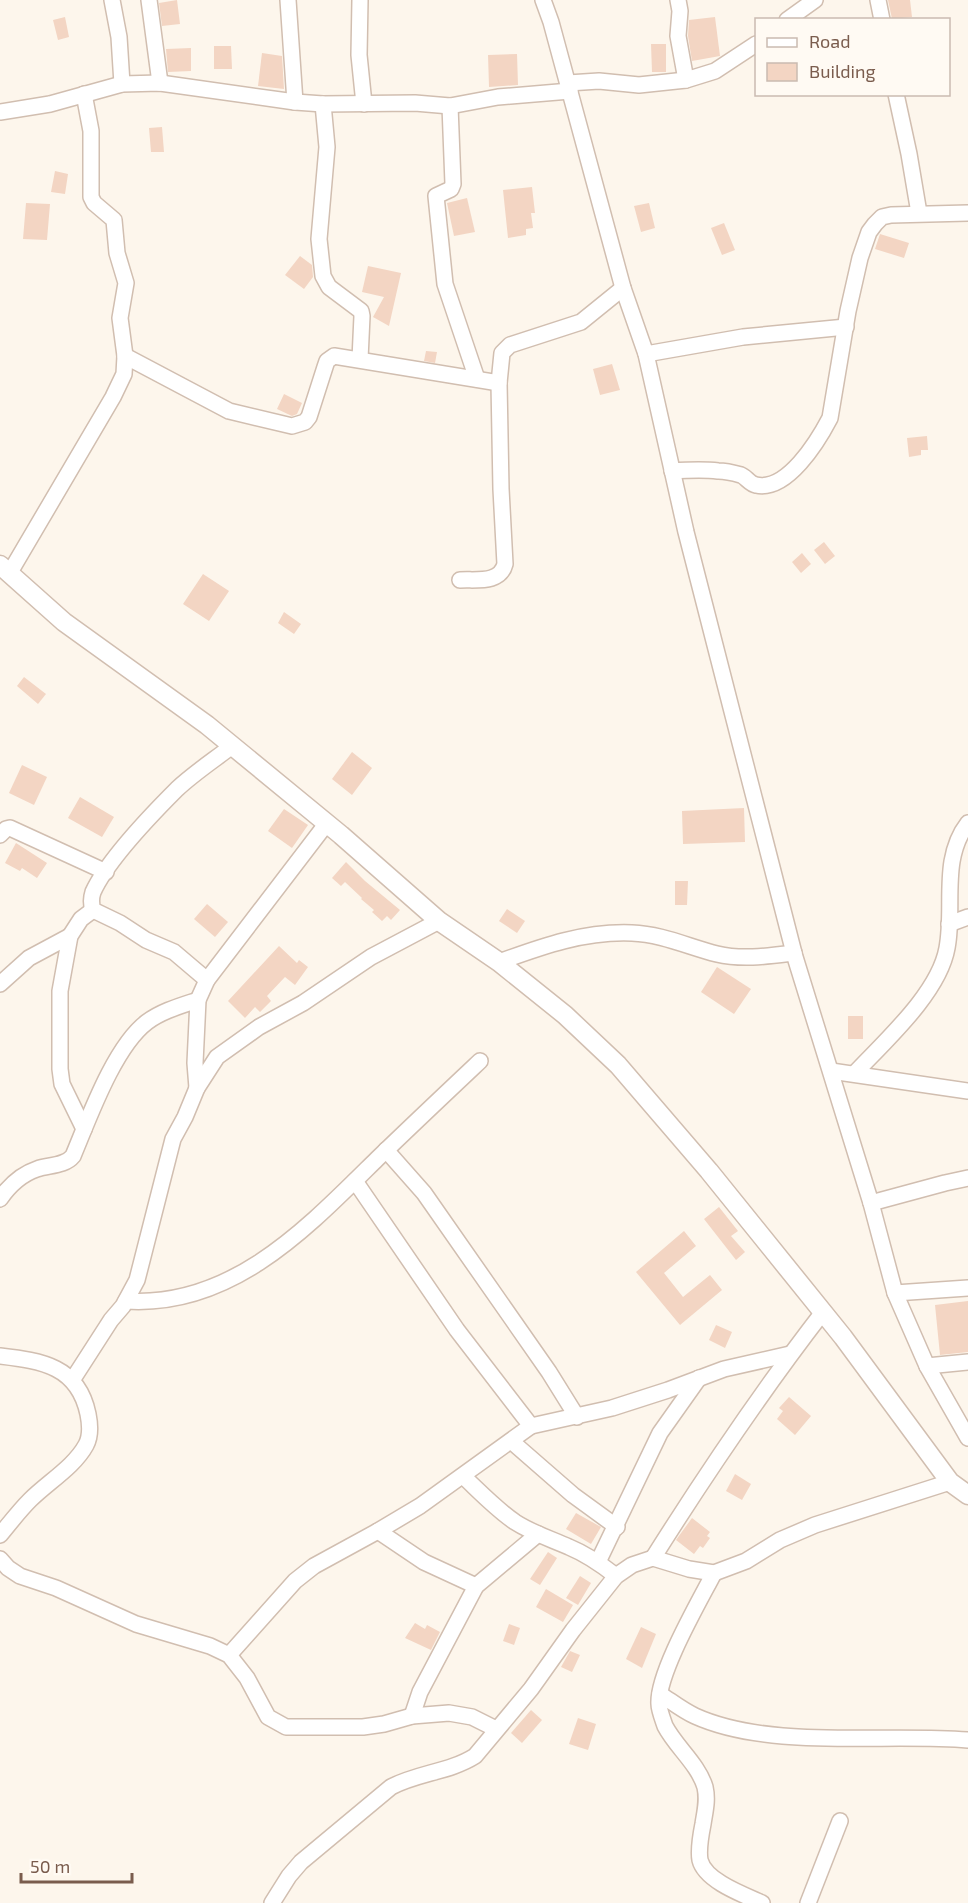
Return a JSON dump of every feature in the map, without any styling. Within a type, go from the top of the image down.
[{"type":"street","points":[[112,0],[119,37],[122,84]]},
{"type":"street","points":[[148,0],[160,83]]},
{"type":"street","points":[[288,0],[295,102]]},
{"type":"street","points":[[360,0],[359,55],[364,104]]},
{"type":"street","points":[[543,0],[551,22],[623,288],[646,354],[672,471],[794,952],[871,1203],[895,1293],[927,1366],[968,1438]]},
{"type":"street","points":[[678,0],[680,11],[678,36],[686,80]]},
{"type":"street","points":[[790,18],[815,0]]},
{"type":"street","points":[[879,0],[882,18]]},
{"type":"street","points":[[0,112],[50,104],[122,84],[160,83],[295,102],[415,103],[450,106],[599,81],[639,85],[686,80],[715,71],[755,45]]},
{"type":"street","points":[[84,94],[91,131],[92,197],[94,203],[114,220],[117,253],[126,283],[120,318],[125,356],[124,374],[113,398],[5,569],[64,622],[207,725],[327,824],[439,921],[499,962],[565,1015],[618,1065],[709,1171],[823,1312],[950,1482],[968,1495]]},
{"type":"street","points":[[896,96],[919,213]]},
{"type":"street","points":[[324,104],[327,147],[319,239],[323,276],[329,287],[361,311],[360,360]]},
{"type":"street","points":[[450,106],[453,184],[451,189],[436,196],[436,211],[445,284],[477,379]]},
{"type":"street","points":[[672,471],[717,470],[742,476],[754,485],[767,485],[779,482],[793,470],[821,434],[830,418],[860,258],[869,232],[882,217],[919,213],[968,213]]},
{"type":"street","points":[[460,580],[492,578],[504,570],[499,382],[501,357],[506,348],[581,322],[623,288]]},
{"type":"street","points":[[646,354],[743,337],[846,327]]},
{"type":"street","points":[[125,356],[229,411],[292,426],[305,422],[309,417],[327,361],[331,357],[339,356],[499,382]]},
{"type":"street","points":[[207,980],[174,952],[146,940],[120,923],[93,910],[91,904],[93,891],[129,841],[179,787],[232,746]]},
{"type":"street","points":[[855,1073],[932,985],[947,949],[952,856],[961,832],[968,823]]},
{"type":"street","points":[[197,1088],[195,1063],[198,1000],[207,980],[327,824]]},
{"type":"street","points":[[0,835],[10,828],[105,872]]},
{"type":"street","points":[[84,1129],[62,1084],[60,991],[70,936],[81,919],[93,910]]},
{"type":"street","points":[[949,924],[968,917]]},
{"type":"street","points":[[73,1379],[126,1301],[137,1280],[173,1139],[197,1088],[217,1058],[259,1027],[311,997],[371,957],[439,921]]},
{"type":"street","points":[[499,962],[532,950],[596,933],[635,933],[671,940],[718,955],[753,957],[794,952]]},
{"type":"street","points":[[0,984],[29,958],[70,936]]},
{"type":"street","points":[[0,1199],[21,1178],[36,1170],[69,1160],[108,1077],[126,1047],[145,1023],[163,1012],[198,1000]]},
{"type":"street","points":[[126,1301],[164,1301],[216,1286],[292,1241],[480,1061]]},
{"type":"street","points":[[831,1071],[968,1091]]},
{"type":"street","points":[[386,1150],[424,1193],[578,1417]]},
{"type":"street","points":[[871,1203],[968,1178]]},
{"type":"street","points":[[356,1181],[457,1330],[531,1426]]},
{"type":"street","points":[[895,1293],[968,1288]]},
{"type":"street","points":[[653,1558],[685,1507],[790,1354],[823,1312]]},
{"type":"street","points":[[230,1655],[295,1581],[314,1566],[378,1532],[463,1476],[531,1426],[578,1417],[638,1401],[724,1369],[790,1354]]},
{"type":"street","points":[[0,1356],[49,1365],[73,1379],[87,1408],[90,1437],[74,1460],[29,1501],[0,1535]]},
{"type":"street","points":[[927,1366],[968,1362]]},
{"type":"street","points":[[598,1562],[660,1433],[699,1378]]},
{"type":"street","points":[[511,1441],[573,1495],[616,1527]]},
{"type":"street","points":[[463,1476],[497,1509],[516,1522],[598,1562],[616,1576]]},
{"type":"street","points":[[272,1903],[301,1862],[391,1787],[402,1781],[464,1763],[482,1749],[531,1689],[573,1630],[616,1576],[633,1565],[653,1558],[689,1569],[714,1573],[746,1561],[780,1540],[814,1525],[950,1482]]},
{"type":"street","points":[[378,1532],[424,1562],[476,1586]]},
{"type":"street","points":[[412,1716],[425,1683],[476,1586],[538,1534]]},
{"type":"street","points":[[0,1559],[20,1576],[56,1588],[136,1623],[210,1646],[230,1655],[247,1678],[268,1717],[286,1727],[363,1727],[412,1716],[449,1713],[472,1717],[496,1730]]},
{"type":"street","points":[[714,1573],[665,1673],[659,1705],[665,1725],[696,1768],[705,1786],[707,1801],[699,1858],[702,1867],[713,1878],[762,1903]]},
{"type":"street","points":[[660,1694],[693,1715],[736,1729],[812,1737],[931,1737],[968,1740]]},
{"type":"street","points":[[808,1903],[840,1821]]},
{"type":"building","points":[[177,0],[180,24],[162,26],[159,3]]},
{"type":"building","points":[[888,0],[910,0],[912,17],[892,18]]},
{"type":"building","points":[[65,17],[69,37],[58,40],[53,20]]},
{"type":"building","points":[[715,17],[720,56],[692,61],[688,36],[689,20]]},
{"type":"building","points":[[651,44],[666,44],[666,72],[652,72]]},
{"type":"building","points":[[214,46],[231,46],[232,69],[214,69]]},
{"type":"building","points":[[191,48],[191,71],[168,72],[166,49]]},
{"type":"building","points":[[262,53],[282,56],[284,89],[258,86]]},
{"type":"building","points":[[517,54],[518,85],[489,87],[488,55]]},
{"type":"building","points":[[162,127],[164,152],[151,152],[149,128]]},
{"type":"building","points":[[55,171],[68,174],[65,194],[51,192]]},
{"type":"building","points":[[532,187],[535,213],[531,213],[533,228],[526,229],[526,235],[508,238],[503,190]]},
{"type":"building","points":[[467,198],[475,232],[454,236],[447,203]]},
{"type":"building","points":[[26,203],[50,204],[47,240],[23,239]]},
{"type":"building","points":[[649,203],[655,228],[641,232],[634,206]]},
{"type":"building","points":[[724,223],[735,250],[722,255],[711,228]]},
{"type":"building","points":[[880,234],[909,243],[904,258],[875,249]]},
{"type":"building","points":[[300,256],[312,265],[313,277],[304,289],[285,275]]},
{"type":"building","points":[[368,266],[401,273],[389,326],[373,317],[384,297],[362,292]]},
{"type":"building","points":[[426,351],[437,352],[435,363],[424,361]]},
{"type":"building","points":[[612,364],[620,390],[600,395],[593,369]]},
{"type":"building","points":[[284,394],[302,403],[297,414],[292,416],[277,409]]},
{"type":"building","points":[[927,436],[928,450],[921,450],[921,455],[909,457],[907,438]]},
{"type":"building","points":[[824,542],[835,556],[825,564],[814,550]]},
{"type":"building","points":[[802,553],[811,564],[801,573],[792,562]]},
{"type":"building","points":[[203,574],[229,591],[209,621],[183,604]]},
{"type":"building","points":[[284,612],[301,624],[294,634],[278,623]]},
{"type":"building","points":[[24,677],[46,694],[38,704],[17,686]]},
{"type":"building","points":[[352,752],[372,768],[352,795],[332,779]]},
{"type":"building","points":[[22,765],[47,777],[34,805],[9,793]]},
{"type":"building","points":[[80,797],[114,817],[102,837],[68,818]]},
{"type":"building","points":[[744,808],[745,842],[683,844],[682,811]]},
{"type":"building","points":[[284,809],[308,825],[292,848],[268,831]]},
{"type":"building","points":[[16,843],[47,863],[37,878],[22,868],[20,871],[5,863]]},
{"type":"building","points":[[346,862],[400,910],[391,920],[387,916],[382,921],[345,882],[341,886],[332,878]]},
{"type":"building","points":[[675,881],[688,881],[687,905],[675,905]]},
{"type":"building","points":[[207,904],[228,922],[215,937],[194,919]]},
{"type":"building","points":[[507,909],[525,921],[517,933],[499,921]]},
{"type":"building","points":[[279,946],[297,963],[299,960],[308,967],[295,985],[285,977],[267,996],[271,1001],[260,1012],[255,1007],[245,1018],[228,1001]]},
{"type":"building","points":[[717,967],[751,989],[734,1014],[701,992]]},
{"type":"building","points":[[848,1016],[863,1016],[863,1039],[848,1039]]},
{"type":"building","points":[[719,1207],[738,1231],[731,1236],[745,1252],[736,1260],[704,1219]]},
{"type":"building","points":[[684,1231],[696,1246],[664,1273],[683,1297],[710,1275],[722,1290],[680,1325],[636,1272]]},
{"type":"building","points":[[968,1301],[968,1352],[940,1355],[935,1305]]},
{"type":"building","points":[[716,1325],[732,1332],[725,1348],[709,1340]]},
{"type":"building","points":[[789,1397],[811,1416],[795,1435],[777,1419],[783,1411],[779,1408]]},
{"type":"building","points":[[735,1474],[751,1484],[742,1500],[726,1491]]},
{"type":"building","points":[[576,1513],[601,1527],[591,1544],[566,1529]]},
{"type":"building","points":[[692,1518],[710,1532],[707,1536],[710,1538],[703,1548],[700,1546],[694,1554],[676,1540]]},
{"type":"building","points":[[548,1552],[557,1558],[540,1585],[530,1579]]},
{"type":"building","points":[[580,1576],[591,1583],[578,1605],[566,1598]]},
{"type":"building","points":[[546,1589],[573,1605],[563,1622],[536,1607]]},
{"type":"building","points":[[415,1623],[425,1629],[427,1625],[440,1632],[431,1650],[405,1638]]},
{"type":"building","points":[[509,1624],[520,1628],[514,1645],[503,1641]]},
{"type":"building","points":[[641,1627],[656,1634],[642,1668],[626,1659]]},
{"type":"building","points":[[570,1651],[580,1655],[572,1672],[561,1667]]},
{"type":"building","points":[[531,1710],[542,1720],[522,1743],[511,1733]]},
{"type":"building","points":[[578,1718],[596,1724],[588,1750],[569,1744]]}]
